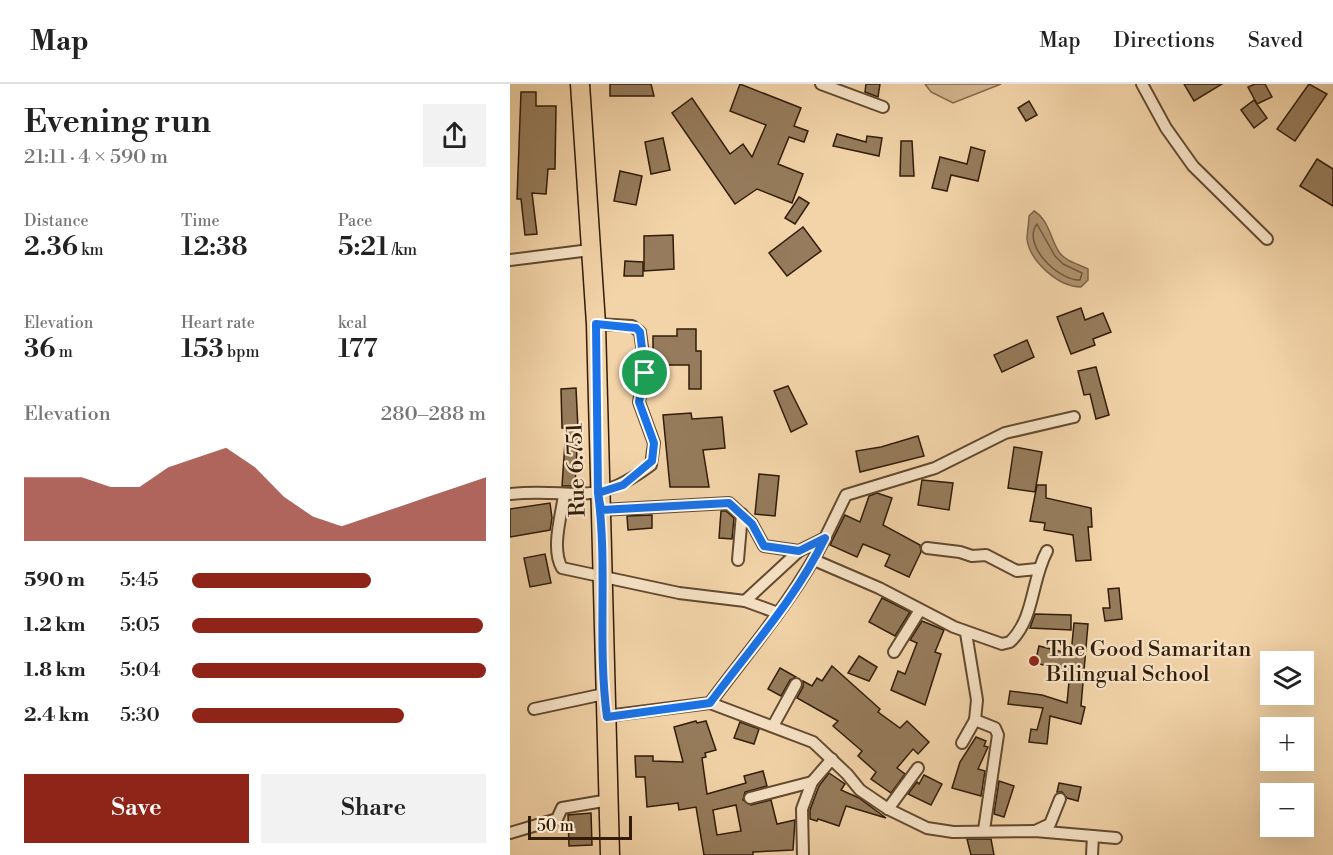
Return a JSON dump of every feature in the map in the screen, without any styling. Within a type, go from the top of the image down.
[{"type":"main road","name":"Rue 6.751","points":[[580,84],[596,324],[610,855]]},
{"type":"street","points":[[821,84],[883,107]]},
{"type":"street","points":[[1142,84],[1166,128],[1193,166],[1267,239]]},
{"type":"street","points":[[510,260],[591,250]]},
{"type":"street","points":[[596,324],[632,326],[640,332],[645,363],[640,411],[654,447],[651,465],[600,502]]},
{"type":"street","points":[[710,703],[778,614],[814,560],[846,495],[935,468],[1005,433],[1074,417]]},
{"type":"street","points":[[510,494],[564,495],[600,502],[729,503],[752,524],[764,546],[799,551]]},
{"type":"street","points":[[564,495],[558,560],[562,568],[679,593],[745,600],[778,614]]},
{"type":"street","points":[[738,560],[742,514]]},
{"type":"street","points":[[745,600],[799,551],[825,538]]},
{"type":"street","points":[[927,548],[960,552],[972,556],[986,555],[1010,569],[1037,569]]},
{"type":"street","points":[[814,560],[879,588],[966,633],[1002,644],[1010,642],[1023,624],[1032,598],[1037,569],[1047,551]]},
{"type":"street","points":[[894,652],[920,610]]},
{"type":"street","points":[[962,743],[975,720],[977,700],[966,633]]},
{"type":"street","points":[[773,726],[796,684]]},
{"type":"street","points":[[534,709],[604,694]]},
{"type":"street","points":[[607,717],[710,703],[813,742],[860,790],[917,825],[953,832],[1035,831],[1116,838]]},
{"type":"street","points":[[975,720],[995,728],[998,735],[984,830]]},
{"type":"street","points":[[803,855],[802,810],[812,782],[832,759]]},
{"type":"street","points":[[888,809],[918,768]]},
{"type":"street","points":[[750,798],[812,782]]},
{"type":"street","points":[[510,833],[557,819],[562,808],[609,800]]},
{"type":"street","points":[[1035,831],[1050,825],[1060,800]]},
{"type":"street","points":[[1092,855],[1093,836]]},
{"type":"shaded area","points":[[925,84],[1001,84],[953,103],[931,92]]},
{"type":"water","points":[[1034,211],[1043,219],[1062,255],[1088,269],[1088,280],[1081,287],[1064,283],[1047,272],[1029,248],[1027,239],[1029,216]]},
{"type":"building","points":[[610,84],[651,84],[654,96],[610,96]]},
{"type":"building","points":[[740,84],[801,108],[794,126],[808,131],[804,142],[789,137],[778,164],[803,174],[792,203],[757,189],[735,204],[672,113],[692,98],[730,154],[743,144],[752,157],[766,125],[730,111]]},
{"type":"building","points":[[866,84],[880,84],[878,97],[865,92]]},
{"type":"building","points":[[1184,84],[1222,84],[1194,101]]},
{"type":"building","points":[[1265,84],[1272,97],[1257,104],[1248,87]]},
{"type":"building","points":[[1309,84],[1327,94],[1295,141],[1277,129]]},
{"type":"building","points":[[521,92],[536,92],[536,106],[556,106],[555,169],[548,169],[546,194],[532,193],[537,234],[525,235],[521,199],[517,199]]},
{"type":"building","points":[[1254,100],[1267,118],[1254,128],[1241,110]]},
{"type":"building","points":[[1029,101],[1037,115],[1026,121],[1018,108]]},
{"type":"building","points":[[837,134],[866,142],[867,136],[882,138],[879,156],[833,146]]},
{"type":"building","points":[[663,138],[670,170],[651,174],[645,142]]},
{"type":"building","points":[[901,141],[912,141],[914,176],[900,176]]},
{"type":"building","points":[[971,147],[985,151],[978,181],[951,175],[947,191],[932,188],[940,157],[967,164]]},
{"type":"building","points":[[1317,159],[1333,169],[1333,206],[1300,186]]},
{"type":"building","points":[[620,171],[642,176],[636,205],[614,201]]},
{"type":"building","points":[[799,197],[809,203],[795,224],[785,218]]},
{"type":"building","points":[[803,227],[821,251],[787,276],[769,253]]},
{"type":"building","points":[[673,235],[674,269],[644,271],[644,236]]},
{"type":"building","points":[[625,261],[643,262],[643,276],[624,276]]},
{"type":"building","points":[[1081,308],[1085,320],[1103,313],[1111,332],[1093,339],[1095,345],[1071,354],[1057,317]]},
{"type":"building","points":[[677,329],[696,329],[696,351],[701,351],[701,389],[689,389],[689,365],[653,365],[653,336],[677,336]]},
{"type":"building","points":[[1027,340],[1034,357],[1002,372],[994,355]]},
{"type":"building","points":[[1096,367],[1109,415],[1096,419],[1090,394],[1084,395],[1078,371]]},
{"type":"building","points":[[788,386],[807,424],[791,432],[774,391]]},
{"type":"building","points":[[576,388],[578,429],[575,486],[562,486],[566,428],[562,428],[561,389]]},
{"type":"building","points":[[691,413],[692,419],[722,417],[725,448],[703,450],[709,487],[670,487],[663,415]]},
{"type":"building","points":[[918,436],[924,456],[860,472],[856,451],[881,447]]},
{"type":"building","points":[[1014,447],[1042,452],[1035,492],[1008,488]]},
{"type":"building","points":[[759,474],[779,476],[775,516],[755,514]]},
{"type":"building","points":[[922,480],[953,483],[949,510],[918,505]]},
{"type":"building","points":[[1037,485],[1046,485],[1046,498],[1091,508],[1092,527],[1088,527],[1091,560],[1076,561],[1073,535],[1044,530],[1045,523],[1030,521]]},
{"type":"building","points":[[877,493],[892,498],[883,525],[920,545],[921,552],[909,577],[885,566],[890,555],[863,544],[857,557],[830,545],[845,515],[860,522],[869,496]]},
{"type":"building","points":[[550,503],[552,518],[550,530],[510,537],[510,509]]},
{"type":"building","points":[[721,511],[726,511],[734,518],[732,539],[719,538]]},
{"type":"building","points":[[652,515],[652,528],[628,530],[627,516]]},
{"type":"building","points":[[545,554],[551,583],[530,587],[524,558]]},
{"type":"building","points":[[1119,588],[1122,619],[1105,621],[1103,608],[1110,608],[1108,589]]},
{"type":"building","points":[[882,598],[910,612],[895,636],[869,622]]},
{"type":"building","points":[[1035,614],[1071,615],[1071,630],[1030,628]]},
{"type":"building","points":[[922,621],[944,630],[935,652],[941,654],[925,705],[891,690],[898,671],[905,674],[917,643],[910,640]]},
{"type":"building","points":[[1074,623],[1088,624],[1081,706],[1085,707],[1081,724],[1050,716],[1047,744],[1029,742],[1031,729],[1037,730],[1043,708],[1008,704],[1010,691],[1042,695],[1067,703],[1070,671],[1035,663],[1039,646],[1071,654]]},
{"type":"building","points":[[859,656],[877,667],[869,681],[848,673]]},
{"type":"building","points":[[832,666],[880,709],[878,712],[900,728],[907,721],[929,742],[918,754],[913,749],[897,768],[905,774],[891,793],[871,779],[876,772],[858,756],[862,751],[833,726],[838,721],[797,698],[803,687],[803,681],[812,686],[817,678],[822,681]]},
{"type":"building","points":[[780,668],[796,677],[790,680],[781,696],[768,689]]},
{"type":"building","points":[[696,721],[697,723],[706,721],[716,750],[705,753],[706,757],[702,758],[707,794],[746,783],[744,776],[763,771],[767,786],[745,792],[743,800],[751,805],[771,800],[777,824],[795,820],[793,850],[753,852],[753,855],[704,855],[696,807],[679,810],[678,803],[647,807],[645,777],[636,777],[635,756],[653,756],[653,761],[683,762],[674,727]],"holes":[[[736,805],[741,831],[717,835],[713,810]]]},
{"type":"building","points":[[740,722],[759,729],[754,744],[734,738]]},
{"type":"building","points":[[976,737],[986,741],[984,746],[988,747],[978,769],[985,771],[981,796],[952,788],[960,762]]},
{"type":"building","points":[[829,773],[845,784],[841,790],[859,798],[886,818],[846,806],[839,826],[818,819],[817,821],[810,819],[810,810],[819,786]]},
{"type":"building","points":[[924,775],[942,784],[931,805],[908,794],[917,782],[919,784]]},
{"type":"building","points":[[999,781],[1014,786],[1004,817],[994,814]]},
{"type":"building","points":[[1059,783],[1081,787],[1078,801],[1067,798],[1062,792],[1057,792]]},
{"type":"building","points":[[591,813],[592,845],[569,846],[568,815]]},
{"type":"building","points":[[967,839],[991,839],[994,855],[971,855]]},
{"type":"place","name":"The Good Samaritan Bilingual School","points":[[1034,661]]},
{"type":"route","points":[[645,373],[639,402],[640,411],[654,443],[651,465],[623,485],[598,493],[604,578],[604,694],[607,717],[710,703],[778,614],[810,567],[825,538],[799,551],[764,546],[752,524],[729,503],[601,510],[598,493],[596,324],[636,328],[640,332],[645,373]]}]
